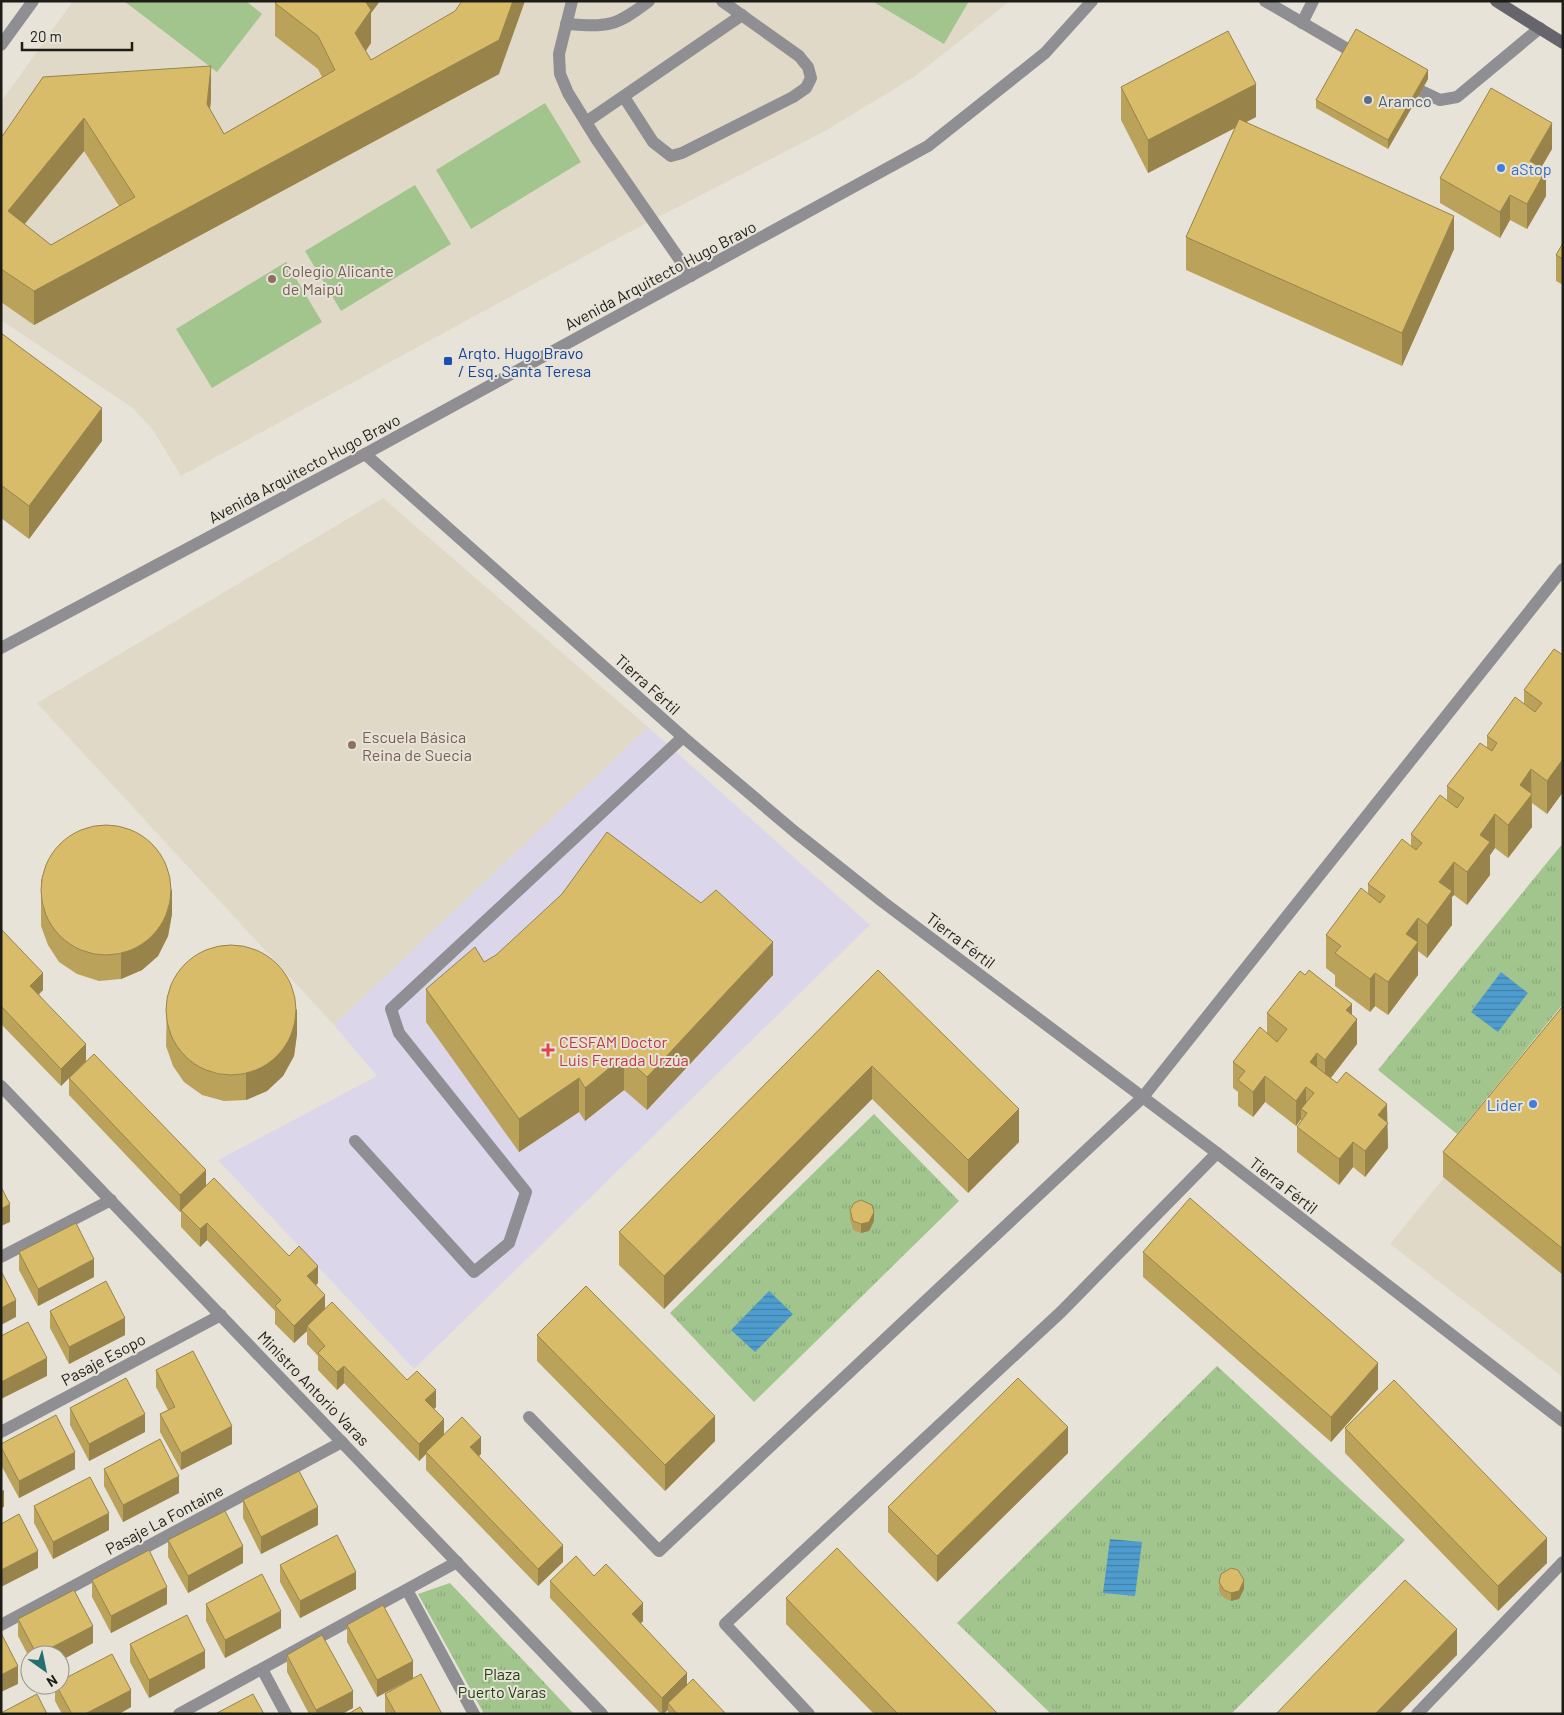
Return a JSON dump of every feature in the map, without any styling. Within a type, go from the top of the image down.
[{"type":"main road","points":[[1496,1],[1563,43]]},
{"type":"street","points":[[1,45],[34,1]]},
{"type":"street","points":[[572,1],[559,54],[560,74],[586,122],[691,276]]},
{"type":"street","points":[[566,24],[603,27],[620,22],[649,1]]},
{"type":"street","points":[[624,97],[653,142],[671,156],[682,153],[793,97],[806,88],[811,78],[808,68],[799,56],[722,1]]},
{"type":"street","name":"Avenida Arquitecto Hugo Bravo","points":[[1,648],[365,454],[928,146],[1045,53],[1092,1]]},
{"type":"street","points":[[1265,1],[1350,50]]},
{"type":"street","points":[[1302,23],[1313,1]]},
{"type":"street","points":[[586,122],[742,15]]},
{"type":"street","points":[[1421,91],[1440,100],[1457,97],[1540,28]]},
{"type":"street","name":"Tierra Fértil","points":[[365,454],[683,737],[883,902],[1217,1153],[1563,1421]]},
{"type":"street","points":[[529,1417],[659,1551],[1143,1097],[1563,569]]},
{"type":"street","points":[[355,1141],[474,1272],[509,1243],[526,1192],[398,1033],[391,1009],[683,737]]},
{"type":"street","name":"Ministro Antorio Varas","points":[[1,1086],[602,1714]]},
{"type":"street","points":[[810,1714],[724,1624],[1061,1312],[1217,1153]]},
{"type":"street","points":[[1,1257],[111,1200]]},
{"type":"street","name":"Pasaje Esopo","points":[[1,1432],[221,1315]]},
{"type":"street","name":"Pasaje La Fontaine","points":[[1,1625],[342,1442]]},
{"type":"street","points":[[179,1714],[457,1562]]},
{"type":"street","points":[[1418,1714],[1563,1562]]},
{"type":"street","points":[[407,1590],[474,1714]]},
{"type":"street","points":[[262,1669],[286,1714]]},
{"type":"shaded area","name":"Colegio Alicante de Maipú","points":[[73,1],[1010,1],[914,77],[825,131],[618,238],[181,476],[153,430],[133,408],[1,320],[1,102]]},
{"type":"shaded area","name":"Escuela Básica Reina de Suecia","points":[[383,498],[648,727],[334,1025],[37,703]]},
{"type":"shaded area","name":"CESFAM Doctor Luis Ferrada Urzúa","points":[[648,727],[870,925],[414,1369],[218,1160],[377,1076],[334,1025]]},
{"type":"shaded area","points":[[1563,1031],[1563,1377],[1390,1244]]},
{"type":"green space","points":[[124,1],[246,1],[262,14],[217,72]]},
{"type":"green space","points":[[872,1],[969,1],[944,44]]},
{"type":"green space","points":[[545,103],[581,162],[471,229],[436,170]]},
{"type":"green space","points":[[415,185],[451,244],[341,311],[305,251]]},
{"type":"green space","points":[[286,262],[322,322],[212,388],[176,329]]},
{"type":"green space","points":[[1563,843],[1563,1004],[1457,1134],[1378,1070]]},
{"type":"green space","points":[[874,1114],[959,1201],[754,1402],[670,1313]]},
{"type":"green space","points":[[1217,1366],[1405,1540],[1231,1714],[1051,1714],[957,1623]]},
{"type":"green space","name":"Plaza Puerto Varas","points":[[450,1583],[574,1714],[484,1714],[418,1594]]},
{"type":"water","points":[[1501,972],[1528,993],[1498,1032],[1471,1012]]},
{"type":"water","points":[[769,1291],[793,1314],[755,1352],[731,1330]]},
{"type":"water","points":[[1110,1539],[1142,1542],[1135,1596],[1103,1593]]},
{"type":"building","points":[[276,1],[365,1],[371,10],[355,33],[371,60],[455,11],[462,1],[513,1],[499,40],[34,291],[1,269],[1,138],[43,77],[211,66],[207,104],[224,134],[335,70],[318,36],[275,3]],"holes":[[[84,118],[135,197],[51,245],[8,211]]]},
{"type":"building","name":"Aramco","points":[[1356,29],[1428,70],[1388,140],[1316,100]]},
{"type":"building","points":[[1228,31],[1256,84],[1148,140],[1121,87]]},
{"type":"building","name":"aStop","points":[[1491,88],[1552,123],[1530,161],[1546,170],[1527,204],[1510,195],[1500,212],[1440,178]]},
{"type":"building","points":[[1239,119],[1454,216],[1402,333],[1186,237]]},
{"type":"building","points":[[1563,243],[1563,259],[1556,255]]},
{"type":"building","points":[[1,333],[102,408],[29,506],[1,485]]},
{"type":"building","points":[[1554,649],[1563,655],[1563,759],[1547,781],[1531,769],[1520,785],[1532,794],[1508,825],[1495,814],[1480,835],[1490,842],[1467,872],[1454,862],[1439,882],[1452,891],[1427,925],[1418,918],[1406,934],[1418,942],[1388,982],[1375,973],[1370,979],[1335,953],[1341,946],[1326,935],[1361,888],[1380,903],[1385,896],[1368,884],[1402,839],[1416,850],[1422,843],[1411,834],[1440,795],[1457,808],[1464,798],[1447,786],[1480,743],[1492,751],[1497,743],[1487,736],[1515,697],[1535,712],[1542,703],[1524,690]]},
{"type":"building","points":[[106,825],[119,826],[131,830],[152,844],[166,865],[170,877],[170,903],[166,915],[152,936],[131,950],[119,954],[106,955],[93,954],[81,950],[60,936],[46,915],[42,903],[41,890],[42,877],[46,865],[60,844],[81,830],[93,826]]},
{"type":"building","points":[[607,832],[701,903],[716,890],[773,942],[647,1077],[624,1056],[585,1088],[579,1078],[519,1119],[426,989],[475,947],[484,962],[496,955],[562,894]]},
{"type":"building","points":[[1,929],[43,973],[30,986],[86,1044],[61,1069],[1,1006]]},
{"type":"building","points":[[231,945],[244,946],[256,950],[277,964],[291,985],[295,997],[295,1023],[291,1035],[277,1056],[256,1070],[244,1074],[231,1075],[218,1074],[206,1070],[185,1056],[171,1035],[167,1023],[166,1010],[167,997],[171,985],[185,964],[206,950],[218,946]]},
{"type":"building","points":[[878,970],[1019,1109],[968,1160],[872,1066],[664,1276],[619,1232]]},
{"type":"building","points":[[1309,970],[1352,1004],[1346,1010],[1357,1019],[1325,1060],[1317,1053],[1310,1062],[1337,1083],[1346,1072],[1387,1104],[1378,1115],[1388,1123],[1365,1151],[1353,1142],[1339,1159],[1297,1127],[1307,1113],[1301,1109],[1314,1093],[1306,1087],[1296,1101],[1265,1076],[1253,1092],[1238,1080],[1245,1071],[1233,1062],[1260,1027],[1277,1042],[1287,1029],[1267,1013],[1300,971],[1305,975]]},
{"type":"building","name":"Lider","points":[[1563,1006],[1563,1249],[1443,1152]]},
{"type":"building","points":[[94,1054],[206,1170],[180,1195],[69,1078]]},
{"type":"building","points":[[214,1178],[289,1256],[299,1246],[318,1266],[307,1276],[325,1295],[294,1326],[275,1306],[281,1300],[207,1223],[200,1229],[181,1210]]},
{"type":"building","points":[[1,1187],[10,1204],[1,1209]]},
{"type":"building","points":[[1190,1198],[1378,1363],[1331,1417],[1143,1252]]},
{"type":"building","points":[[861,1200],[872,1205],[874,1212],[869,1222],[861,1224],[853,1221],[850,1210],[854,1203]]},
{"type":"building","points":[[76,1223],[94,1259],[38,1289],[19,1252]]},
{"type":"building","points":[[1,1271],[16,1300],[1,1308]]},
{"type":"building","points":[[106,1281],[125,1318],[69,1347],[50,1311]]},
{"type":"building","points":[[586,1286],[715,1416],[665,1465],[537,1335]]},
{"type":"building","points":[[332,1302],[407,1380],[417,1371],[436,1390],[425,1400],[444,1419],[419,1444],[344,1366],[337,1372],[318,1353],[325,1346],[307,1326]]},
{"type":"building","points":[[28,1322],[47,1358],[1,1382],[1,1336]]},
{"type":"building","points":[[193,1351],[232,1426],[181,1453],[160,1414],[175,1407],[156,1370]]},
{"type":"building","points":[[126,1378],[145,1414],[89,1444],[70,1408]]},
{"type":"building","points":[[1018,1378],[1068,1427],[937,1556],[888,1507]]},
{"type":"building","points":[[1394,1380],[1547,1538],[1498,1586],[1345,1428]]},
{"type":"building","points":[[56,1415],[75,1452],[19,1481],[1,1444]]},
{"type":"building","points":[[462,1417],[481,1437],[470,1447],[563,1545],[538,1569],[426,1452]]},
{"type":"building","points":[[160,1439],[179,1476],[123,1505],[104,1469]]},
{"type":"building","points":[[299,1471],[318,1507],[261,1537],[243,1500]]},
{"type":"building","points":[[90,1477],[109,1513],[53,1542],[34,1506]]},
{"type":"building","points":[[225,1511],[243,1546],[188,1576],[168,1540]]},
{"type":"building","points":[[19,1514],[38,1551],[1,1570],[1,1524]]},
{"type":"building","points":[[337,1535],[356,1572],[300,1601],[280,1565]]},
{"type":"building","points":[[837,1548],[998,1714],[898,1714],[786,1598]]},
{"type":"building","points":[[149,1550],[167,1587],[111,1616],[92,1580]]},
{"type":"building","points":[[576,1556],[594,1576],[606,1564],[643,1603],[632,1614],[687,1673],[662,1698],[550,1581]]},
{"type":"building","points":[[1231,1568],[1238,1570],[1244,1580],[1239,1591],[1231,1593],[1224,1590],[1219,1582],[1221,1574]]},
{"type":"building","points":[[262,1574],[281,1611],[225,1640],[206,1604]]},
{"type":"building","points":[[1405,1580],[1457,1629],[1375,1714],[1276,1714]]},
{"type":"building","points":[[74,1590],[93,1626],[56,1645],[32,1645],[18,1619]]},
{"type":"building","points":[[383,1605],[413,1661],[377,1680],[347,1625]]},
{"type":"building","points":[[187,1615],[205,1651],[149,1680],[130,1644]]},
{"type":"building","points":[[1,1633],[18,1666],[1,1675]]},
{"type":"building","points":[[322,1635],[353,1691],[316,1710],[287,1655]]},
{"type":"building","points":[[112,1654],[131,1690],[85,1714],[72,1714],[62,1695],[70,1695],[70,1676]]},
{"type":"building","points":[[421,1674],[442,1714],[396,1714],[385,1694]]},
{"type":"building","points":[[693,1679],[726,1714],[677,1714],[668,1703]]},
{"type":"building","points":[[253,1694],[264,1714],[217,1713]]},
{"type":"building","points":[[38,1695],[47,1714],[1,1714]]},
{"type":"building","points":[[360,1707],[364,1714],[348,1714]]},
{"type":"place","name":"Aramco","points":[[1368,100]]},
{"type":"place","name":"aStop","points":[[1501,168]]},
{"type":"place","name":"Colegio Alicante de Maipú","points":[[272,279]]},
{"type":"place","name":"Arqto. Hugo Bravo / Esq. Santa Teresa","points":[[448,361]]},
{"type":"place","name":"Escuela Básica Reina de Suecia","points":[[352,745]]},
{"type":"place","name":"CESFAM Doctor Luis Ferrada Urzúa","points":[[548,1050]]},
{"type":"place","name":"Lider","points":[[1533,1104]]}]
